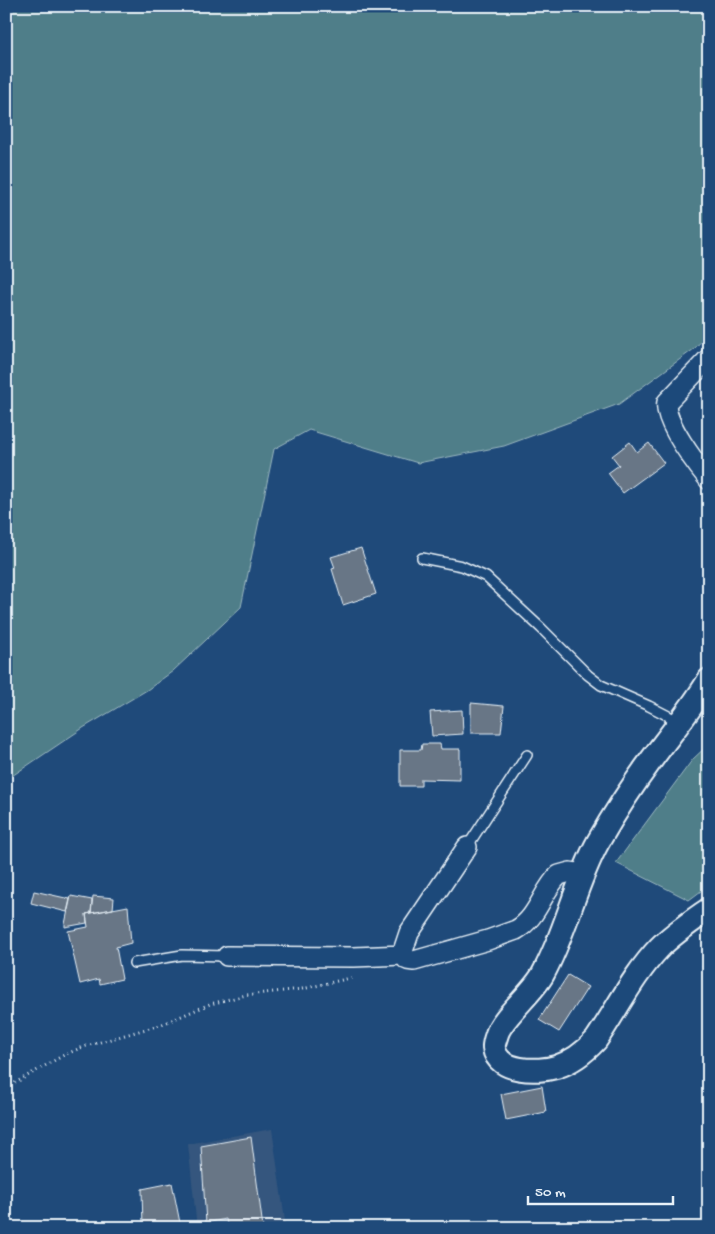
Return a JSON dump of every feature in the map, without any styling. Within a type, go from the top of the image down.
[{"type":"street","points":[[709,358],[668,402],[666,413],[709,480]]},
{"type":"street","points":[[709,680],[681,722],[631,789],[598,842],[583,874],[560,938],[541,978],[497,1032],[494,1048],[498,1057],[514,1068],[526,1070],[555,1067],[570,1061],[588,1048],[606,1025],[647,962],[661,946],[709,909]]},
{"type":"street","points":[[467,847],[410,933],[404,945],[403,955],[407,960],[414,961],[464,948],[509,933],[527,923],[559,875],[570,872],[583,874]]},
{"type":"street","points":[[227,956],[354,957],[403,955]]},
{"type":"lane","points":[[422,558],[462,566],[486,577],[588,675],[601,685],[650,706],[681,722]]},
{"type":"lane","points":[[467,847],[527,755]]},
{"type":"lane","points":[[134,963],[182,955],[227,956]]},
{"type":"path","points":[[6,1088],[64,1055],[83,1047],[160,1025],[210,1004],[246,995],[302,989],[359,977]]},
{"type":"shaded area","points":[[272,1129],[286,1228],[197,1228],[188,1144]]},
{"type":"green space","points":[[6,6],[709,6],[709,333],[694,349],[619,404],[504,446],[418,463],[309,430],[274,449],[241,607],[173,671],[147,690],[83,728],[6,780]]},
{"type":"green space","points":[[709,744],[709,885],[689,900],[616,863],[693,759]]},
{"type":"building","points":[[630,442],[637,452],[649,443],[664,463],[623,493],[608,473],[619,465],[612,456]]},
{"type":"building","points":[[361,548],[376,594],[343,605],[332,569],[335,568],[331,557]]},
{"type":"building","points":[[471,703],[504,706],[501,733],[471,733]]},
{"type":"building","points":[[462,710],[463,734],[432,736],[430,712]]},
{"type":"building","points":[[422,744],[440,744],[441,749],[460,749],[460,780],[421,779],[421,786],[400,786],[400,750],[421,750]]},
{"type":"building","points":[[34,891],[70,899],[67,912],[31,903]]},
{"type":"building","points":[[71,896],[92,900],[91,913],[86,914],[87,923],[65,927],[65,924]]},
{"type":"building","points":[[93,896],[114,898],[113,909],[91,913]]},
{"type":"building","points":[[128,906],[131,943],[116,947],[122,979],[100,984],[99,979],[80,984],[68,931],[88,927],[86,914]]},
{"type":"building","points":[[709,956],[709,971],[702,967]]},
{"type":"building","points":[[568,975],[588,987],[559,1032],[539,1020]]},
{"type":"building","points":[[542,1086],[546,1112],[506,1120],[501,1094]]},
{"type":"building","points":[[251,1137],[263,1228],[228,1228],[226,1219],[206,1223],[201,1146]]},
{"type":"building","points":[[172,1183],[181,1228],[143,1228],[142,1189]]}]
